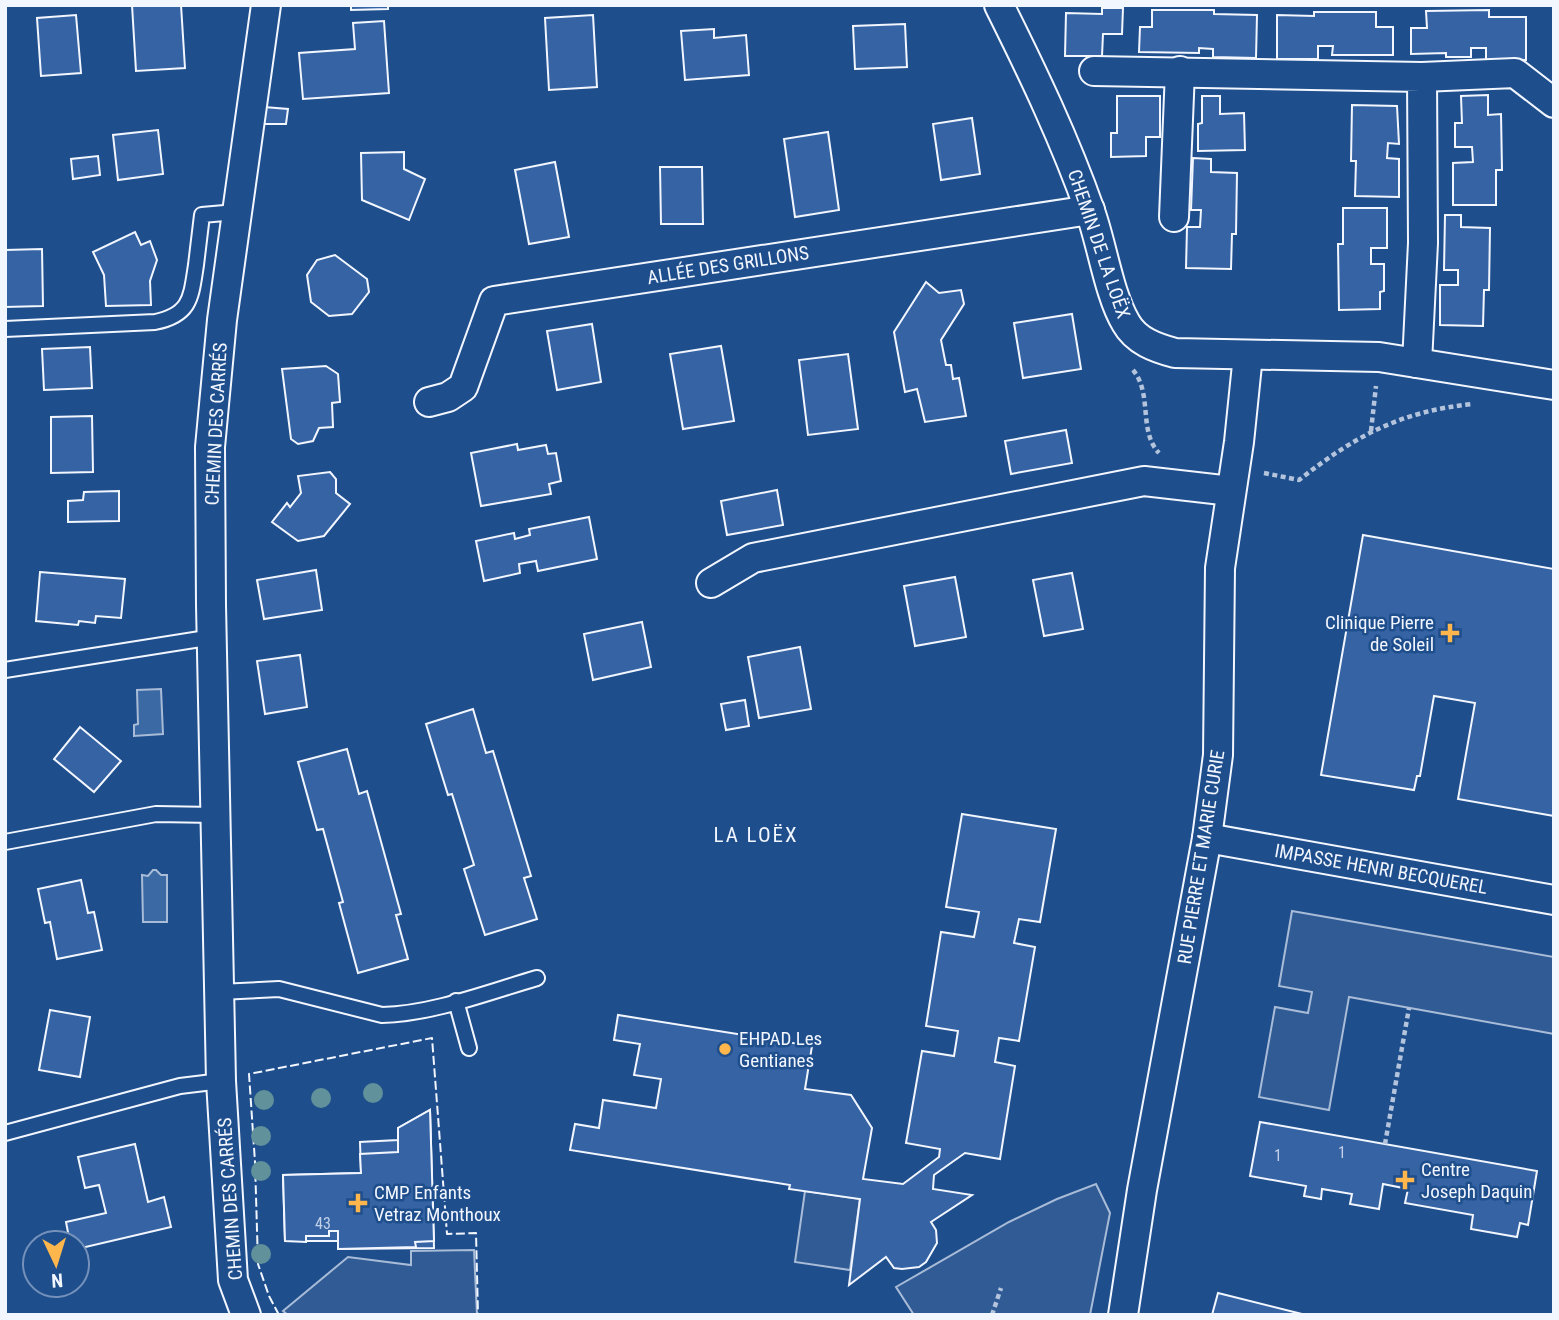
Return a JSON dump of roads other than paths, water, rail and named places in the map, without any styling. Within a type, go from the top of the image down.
[{"type":"street","name":"CHEMIN DES CARRÉS","points":[[246,1315],[233,1280],[221,1081],[211,447],[222,320],[266,5]]},
{"type":"street","name":"CHEMIN DE LA LOËX","points":[[999,5],[1049,107],[1090,210],[1118,305],[1127,325],[1140,339],[1156,348],[1175,353],[1379,357],[1554,385]]},
{"type":"street","points":[[1094,71],[1422,77],[1515,73],[1554,103]]},
{"type":"street","points":[[1174,217],[1180,71]]},
{"type":"street","points":[[1417,363],[1423,243],[1422,77]]},
{"type":"street","name":"ALLÉE DES GRILLONS","points":[[429,402],[448,397],[463,387],[494,301],[1090,210]]},
{"type":"street","name":"RUE PIERRE ET MARIE CURIE","points":[[1123,1315],[1142,1190],[1207,838],[1220,732],[1220,568],[1248,355]]},
{"type":"street","points":[[711,583],[753,558],[1144,481],[1233,479]]},
{"type":"street","name":"IMPASSE HENRI BECQUEREL","points":[[1207,838],[1554,900]]},
{"type":"lane","points":[[5,329],[168,320],[178,314],[191,296],[202,215],[236,212]]},
{"type":"lane","points":[[5,670],[213,637]]},
{"type":"lane","points":[[5,842],[156,814],[215,815]]},
{"type":"lane","points":[[219,992],[279,989],[382,1015],[416,1011],[537,978]]},
{"type":"lane","points":[[456,1001],[469,1048]]},
{"type":"lane","points":[[5,1133],[180,1086],[221,1081]]},
{"type":"place","name":"Clinique Pierre de Soleil","points":[[1450,633]]},
{"type":"place","name":"EHPAD Les Gentianes","points":[[725,1049]]},
{"type":"place","name":"Centre Joseph Daquin","points":[[1405,1180]]},
{"type":"place","name":"CMP Enfants Vetraz Monthoux","points":[[358,1203]]},
{"type":"district","name":"LA LOËX","points":[[756,835]]}]
